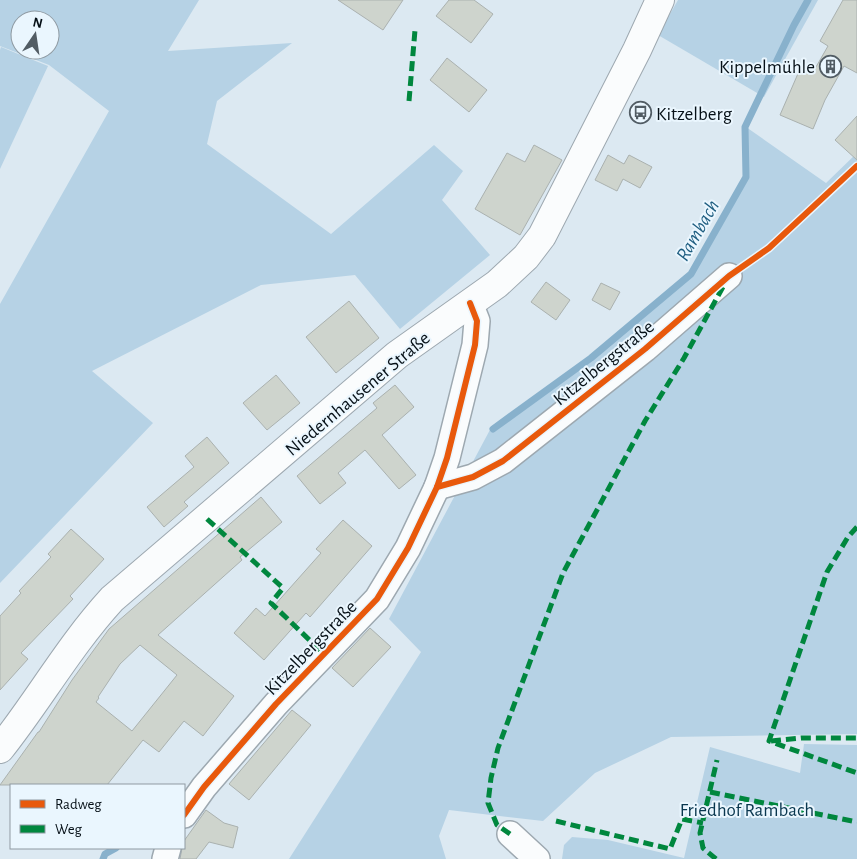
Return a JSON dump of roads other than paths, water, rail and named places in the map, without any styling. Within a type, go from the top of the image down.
[{"type":"main road","name":"Niedernhausener Straße","points":[[0,749],[70,648],[112,599],[397,355],[512,272],[542,236],[631,62],[660,0]]},
{"type":"street","name":"Kitzelbergstraße","points":[[437,487],[474,477],[503,461],[645,349],[729,276]]},
{"type":"street","name":"Kitzelbergstraße","points":[[185,814],[204,787],[276,704],[377,599],[408,548],[437,487],[447,458],[475,345],[477,320],[470,303]]},
{"type":"street","points":[[510,834],[537,859]]},
{"type":"waterway","name":"Rambach","points":[[493,429],[591,358],[691,274],[746,177],[745,127],[808,0]]},
{"type":"waterway","name":"Rambach","points":[[103,859],[105,854],[114,849]]},
{"type":"place","name":"Kippelmühle","points":[[831,66]]},
{"type":"place","name":"Kitzelberg","points":[[640,113]]},
{"type":"park label","name":"Friedhof Rambach","points":[[747,809]]}]
